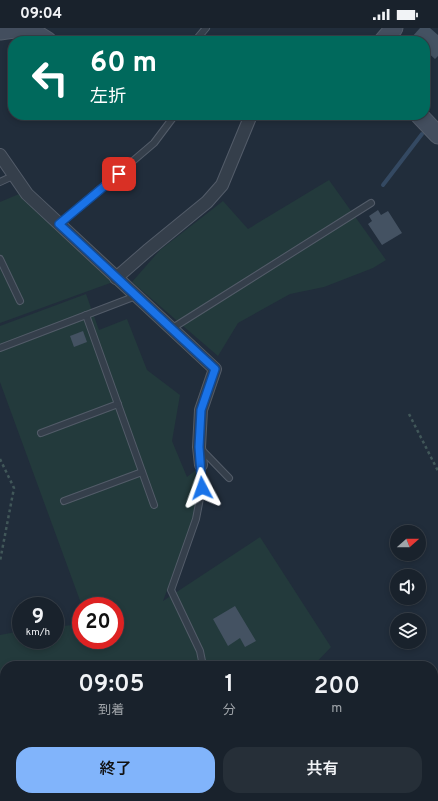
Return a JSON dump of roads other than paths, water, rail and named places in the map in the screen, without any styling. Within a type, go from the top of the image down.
[{"type":"street","points":[[387,36],[394,28]]},
{"type":"street","points":[[0,31],[14,29],[35,33],[40,36]]},
{"type":"street","points":[[116,278],[147,250],[207,202],[222,185],[249,120]]},
{"type":"street","points":[[424,120],[438,135]]},
{"type":"street","points":[[0,155],[27,194],[215,369],[201,410],[199,447],[201,465]]},
{"type":"lane","points":[[199,36],[206,28]]},
{"type":"lane","points":[[59,224],[154,143],[171,120]]},
{"type":"lane","points":[[0,182],[15,175]]},
{"type":"lane","points":[[171,329],[371,203]]},
{"type":"lane","points":[[0,259],[20,302]]},
{"type":"lane","points":[[0,348],[136,296]]},
{"type":"lane","points":[[86,315],[154,505]]},
{"type":"lane","points":[[42,433],[118,404]]},
{"type":"lane","points":[[199,447],[229,478]]},
{"type":"lane","points":[[201,465],[202,488],[196,519],[171,590],[200,651],[202,661]]},
{"type":"lane","points":[[64,501],[142,472]]},
{"type":"waterway","points":[[383,185],[422,134]]}]
